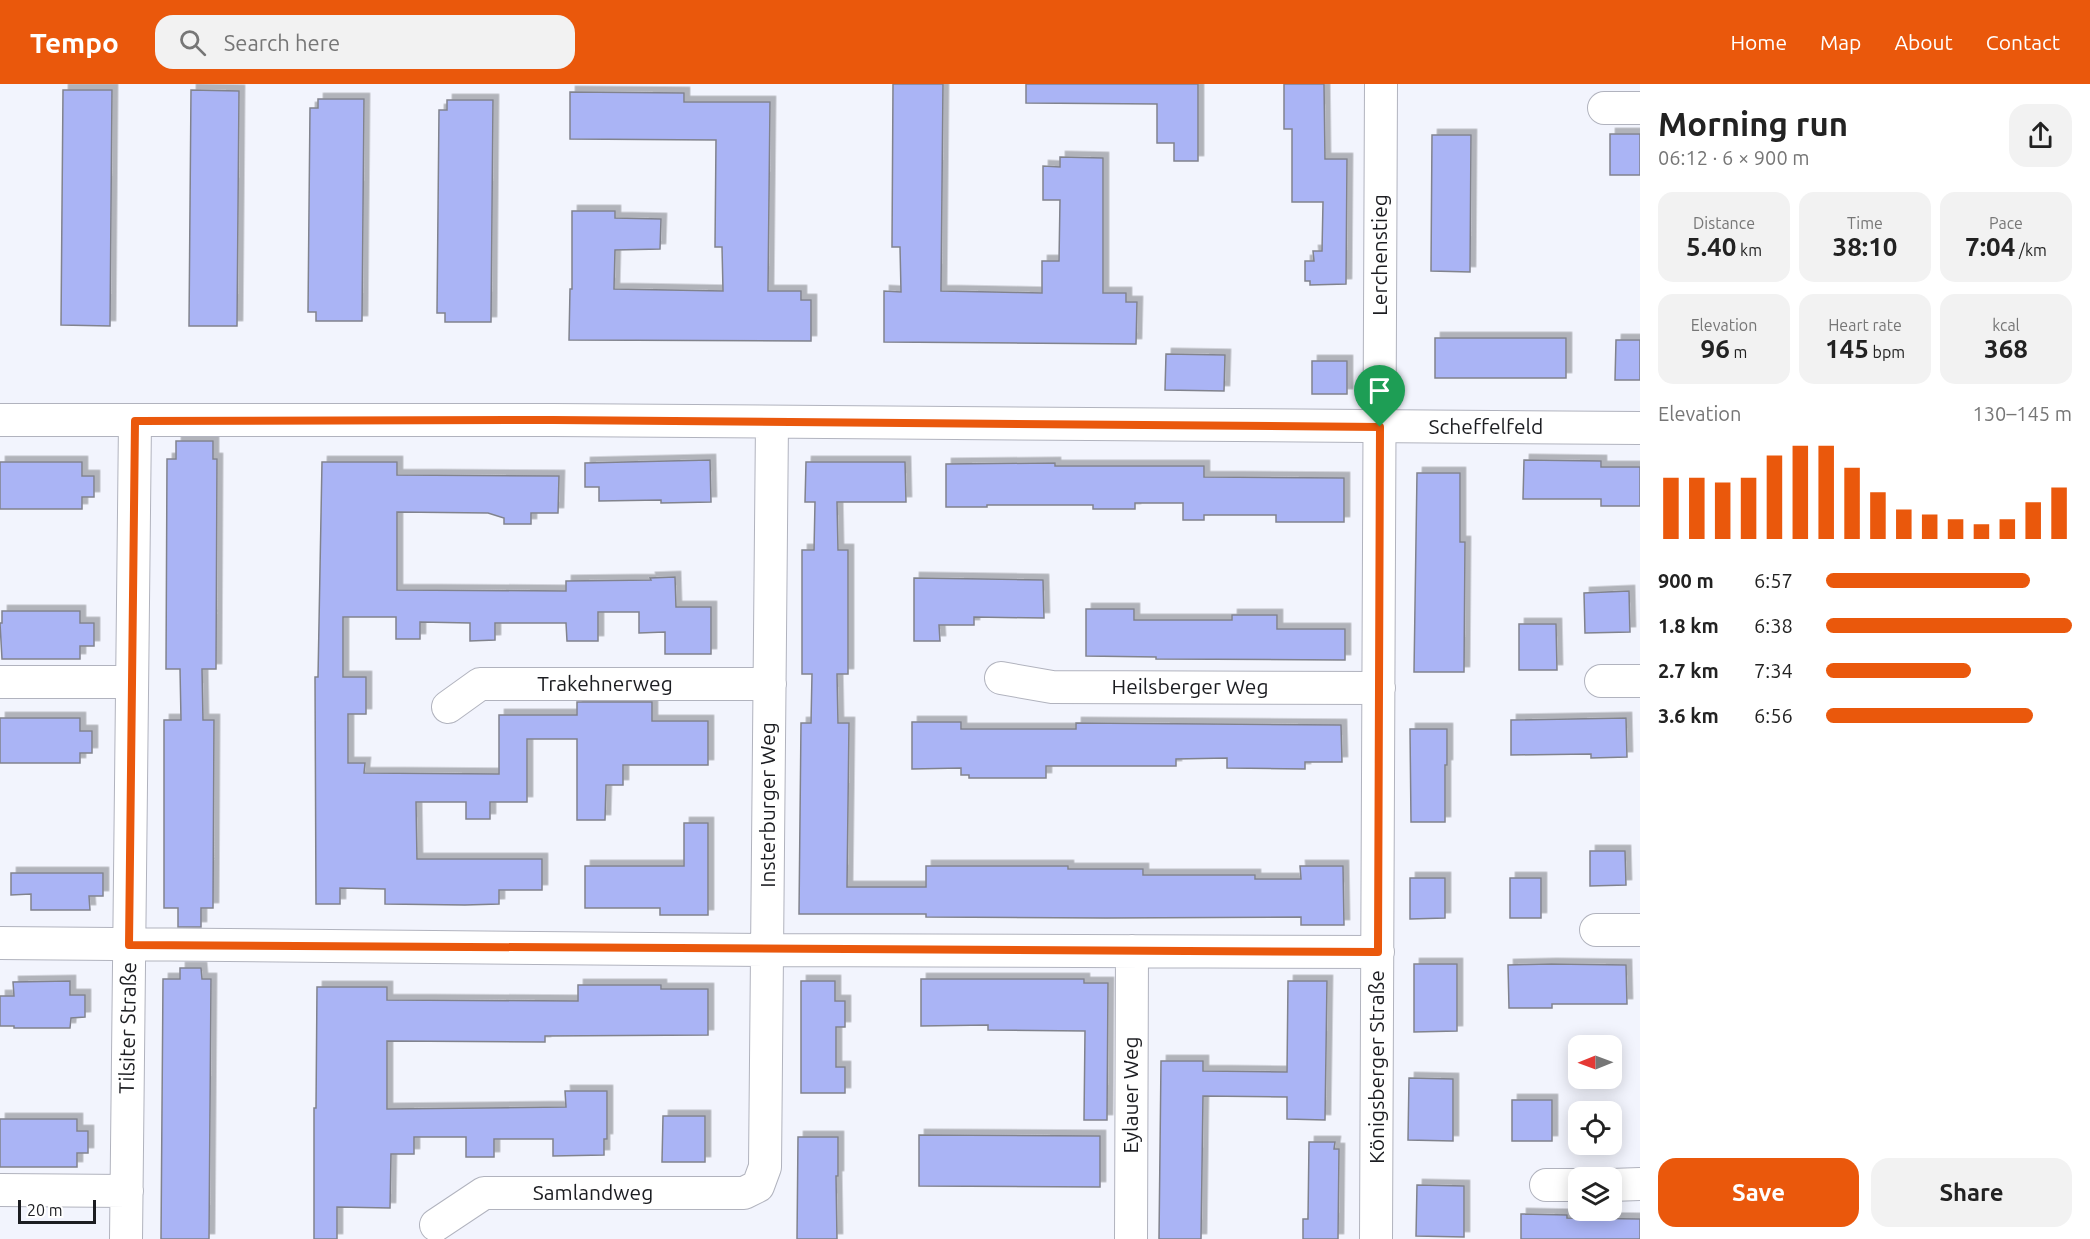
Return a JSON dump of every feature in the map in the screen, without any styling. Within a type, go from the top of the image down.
[{"type":"street","name":"Lerchenstieg","points":[[1380,427],[1381,84]]},
{"type":"street","points":[[1604,108],[1640,108]]},
{"type":"street","name":"Scheffelfeld","points":[[0,420],[495,420],[1640,428]]},
{"type":"street","name":"Tilsiter Straße","points":[[126,1239],[135,421]]},
{"type":"street","name":"Insterburger Weg","points":[[758,1186],[765,1167],[772,422]]},
{"type":"street","name":"Königsberger Straße","points":[[1376,1239],[1380,427]]},
{"type":"street","name":"Heilsberger Weg","points":[[1001,678],[1052,687],[1379,688]]},
{"type":"street","points":[[1601,681],[1640,681]]},
{"type":"street","points":[[0,682],[132,682]]},
{"type":"street","name":"Trakehnerweg","points":[[448,707],[480,684],[770,684]]},
{"type":"street","points":[[1596,930],[1640,930]]},
{"type":"street","points":[[0,943],[767,950],[1378,952]]},
{"type":"street","name":"Eylauer Weg","points":[[1131,1239],[1132,951]]},
{"type":"street","points":[[1622,1185],[1640,1184]]},
{"type":"street","points":[[1546,1185],[1568,1185]]},
{"type":"street","name":"Samlandweg","points":[[436,1225],[484,1193],[744,1193],[758,1186]]},
{"type":"street","points":[[0,1190],[127,1191]]},
{"type":"building","points":[[893,84],[943,84],[941,291],[1042,293],[1042,261],[1059,261],[1060,200],[1043,200],[1043,166],[1060,167],[1060,157],[1103,158],[1103,293],[1126,293],[1126,302],[1137,302],[1136,344],[884,342],[884,291],[901,292],[900,247],[892,247]]},
{"type":"building","points":[[1026,84],[1198,84],[1198,161],[1174,161],[1174,143],[1157,143],[1157,104],[1026,103]]},
{"type":"building","points":[[1284,84],[1324,84],[1325,159],[1347,159],[1346,284],[1310,285],[1310,281],[1305,281],[1305,261],[1314,261],[1313,251],[1322,251],[1323,202],[1292,202],[1292,129],[1284,129]]},
{"type":"building","points":[[63,90],[112,90],[110,326],[61,325]]},
{"type":"building","points":[[191,90],[239,91],[237,326],[189,326]]},
{"type":"building","points":[[570,92],[684,93],[684,102],[770,102],[768,291],[801,291],[801,300],[811,300],[811,341],[569,340],[570,289],[572,289],[572,211],[615,211],[615,218],[661,219],[660,249],[615,250],[614,289],[723,291],[722,247],[715,247],[716,140],[570,139]]},
{"type":"building","points":[[318,99],[364,99],[362,321],[316,321],[316,312],[308,312],[310,108],[318,108]]},
{"type":"building","points":[[447,100],[493,100],[491,322],[445,322],[445,313],[437,313],[439,110],[447,110]]},
{"type":"building","points":[[1610,134],[1640,134],[1640,175],[1610,175]]},
{"type":"building","points":[[1432,135],[1471,135],[1470,272],[1431,271]]},
{"type":"building","points":[[1435,338],[1566,338],[1566,378],[1435,378]]},
{"type":"building","points":[[1616,340],[1640,340],[1640,380],[1615,380]]},
{"type":"building","points":[[1166,354],[1225,355],[1224,391],[1165,390]]},
{"type":"building","points":[[1312,361],[1347,361],[1347,394],[1312,394]]},
{"type":"building","points":[[176,441],[213,441],[213,459],[217,459],[216,669],[202,669],[203,720],[214,720],[213,908],[201,908],[201,927],[178,927],[178,908],[164,908],[164,720],[181,720],[180,669],[166,669],[167,459],[176,459]]},
{"type":"building","points":[[710,460],[711,502],[599,501],[599,487],[585,487],[585,463]]},
{"type":"building","points":[[1524,460],[1601,461],[1601,467],[1640,467],[1640,506],[1601,506],[1601,499],[1523,499]]},
{"type":"building","points":[[0,462],[82,462],[82,476],[94,476],[94,497],[82,497],[82,509],[0,509]]},
{"type":"building","points":[[322,462],[397,462],[397,475],[559,476],[558,513],[531,513],[531,524],[504,524],[504,518],[488,513],[397,512],[397,590],[566,591],[566,581],[651,580],[650,578],[675,577],[676,607],[711,607],[711,654],[665,654],[665,632],[639,633],[639,612],[598,612],[598,641],[567,641],[566,623],[495,623],[495,640],[470,641],[470,623],[420,622],[420,639],[396,639],[396,617],[343,617],[343,677],[366,677],[366,714],[348,714],[348,763],[365,763],[364,773],[499,774],[499,715],[577,715],[577,702],[652,702],[652,721],[708,721],[708,765],[623,765],[623,785],[606,785],[605,820],[577,820],[577,739],[527,739],[527,802],[490,802],[490,819],[466,819],[466,802],[416,802],[417,859],[542,859],[542,890],[499,890],[499,904],[465,905],[385,904],[385,889],[340,888],[340,904],[316,904],[315,677],[318,677]]},
{"type":"building","points":[[806,462],[905,462],[906,502],[837,502],[838,550],[848,550],[848,674],[837,674],[838,723],[849,723],[847,887],[926,887],[926,866],[1068,866],[1068,869],[1143,869],[1143,875],[1255,875],[1255,879],[1301,879],[1300,866],[1343,866],[1344,925],[1301,925],[1301,917],[926,917],[926,914],[799,914],[801,723],[811,723],[812,674],[802,674],[802,550],[814,550],[815,502],[805,502]]},
{"type":"building","points":[[1055,463],[1055,466],[1204,466],[1204,477],[1344,478],[1344,522],[1276,522],[1276,515],[1204,515],[1204,520],[1183,520],[1183,503],[1135,503],[1135,509],[1093,509],[1093,505],[946,507],[946,464]]},
{"type":"building","points":[[1417,473],[1460,473],[1460,542],[1465,542],[1464,672],[1414,672]]},
{"type":"building","points":[[914,578],[1043,580],[1044,618],[974,617],[974,625],[939,625],[940,641],[914,641]]},
{"type":"building","points":[[1629,591],[1630,632],[1585,633],[1584,593]]},
{"type":"building","points":[[1086,609],[1134,609],[1134,620],[1232,620],[1232,615],[1277,615],[1277,629],[1345,629],[1345,660],[1156,659],[1156,657],[1086,656]]},
{"type":"building","points":[[2,611],[80,611],[80,623],[94,623],[94,646],[80,646],[80,659],[2,659],[0,623],[2,623]]},
{"type":"building","points":[[1519,624],[1556,624],[1557,670],[1519,670]]},
{"type":"building","points":[[0,718],[80,718],[80,731],[92,731],[92,753],[80,753],[80,763],[0,763]]},
{"type":"building","points":[[1626,718],[1627,757],[1591,758],[1591,754],[1511,755],[1511,720]]},
{"type":"building","points":[[912,722],[961,722],[961,729],[1076,729],[1076,723],[1341,725],[1342,762],[1305,762],[1305,769],[1227,768],[1227,758],[1176,759],[1176,766],[1046,766],[1046,778],[969,778],[969,775],[961,775],[961,768],[912,769]]},
{"type":"building","points":[[1410,729],[1447,729],[1445,822],[1411,822]]},
{"type":"building","points":[[684,823],[708,823],[708,915],[660,915],[660,908],[585,908],[585,866],[684,866]]},
{"type":"building","points":[[1590,851],[1625,851],[1626,885],[1590,886]]},
{"type":"building","points":[[11,873],[103,873],[103,896],[89,896],[90,910],[31,910],[31,894],[11,895]]},
{"type":"building","points":[[1410,878],[1445,878],[1445,918],[1410,919]]},
{"type":"building","points":[[1510,878],[1541,878],[1541,918],[1510,918]]},
{"type":"building","points":[[1414,964],[1457,964],[1457,1031],[1414,1032]]},
{"type":"building","points":[[1508,965],[1626,965],[1627,1004],[1552,1004],[1552,1008],[1509,1008]]},
{"type":"building","points":[[180,968],[201,968],[202,979],[211,979],[209,1239],[161,1239],[163,979],[180,979]]},
{"type":"building","points":[[921,979],[1084,979],[1084,983],[1108,983],[1107,1120],[1084,1120],[1085,1031],[988,1030],[988,1025],[921,1026]]},
{"type":"building","points":[[70,981],[70,995],[85,995],[85,1017],[71,1018],[70,1028],[0,1026],[0,996],[14,996],[13,982]]},
{"type":"building","points":[[801,981],[835,981],[835,1001],[845,1001],[845,1027],[836,1027],[836,1067],[845,1067],[845,1093],[801,1093]]},
{"type":"building","points":[[1288,981],[1327,981],[1325,1120],[1287,1119],[1287,1097],[1203,1096],[1201,1239],[1159,1239],[1161,1061],[1203,1061],[1203,1071],[1287,1072]]},
{"type":"building","points":[[578,985],[661,985],[661,989],[708,989],[708,1035],[545,1036],[545,1042],[387,1041],[387,1109],[566,1107],[565,1091],[607,1091],[607,1139],[604,1139],[604,1155],[553,1156],[553,1139],[494,1139],[494,1157],[466,1157],[466,1137],[414,1137],[414,1154],[391,1154],[390,1208],[337,1207],[337,1239],[314,1239],[317,987],[387,987],[387,1000],[578,1001]]},
{"type":"building","points":[[1409,1078],[1453,1079],[1453,1141],[1408,1140]]},
{"type":"building","points":[[1512,1100],[1552,1100],[1552,1141],[1512,1141]]},
{"type":"building","points":[[663,1116],[705,1116],[705,1162],[662,1162]]},
{"type":"building","points":[[0,1119],[77,1119],[77,1131],[88,1131],[88,1153],[77,1153],[77,1167],[0,1167]]},
{"type":"building","points":[[919,1135],[1100,1136],[1100,1187],[919,1186]]},
{"type":"building","points":[[798,1137],[838,1137],[837,1239],[797,1239]]},
{"type":"building","points":[[1309,1142],[1335,1142],[1334,1149],[1339,1149],[1338,1239],[1303,1239],[1303,1219],[1308,1219]]},
{"type":"building","points":[[1417,1185],[1464,1186],[1464,1237],[1416,1236]]},
{"type":"building","points":[[1521,1214],[1567,1215],[1568,1221],[1640,1219],[1640,1239],[1521,1239]]},
{"type":"route","points":[[553,420],[1380,427],[1378,952],[129,945],[135,421],[553,420]]}]
